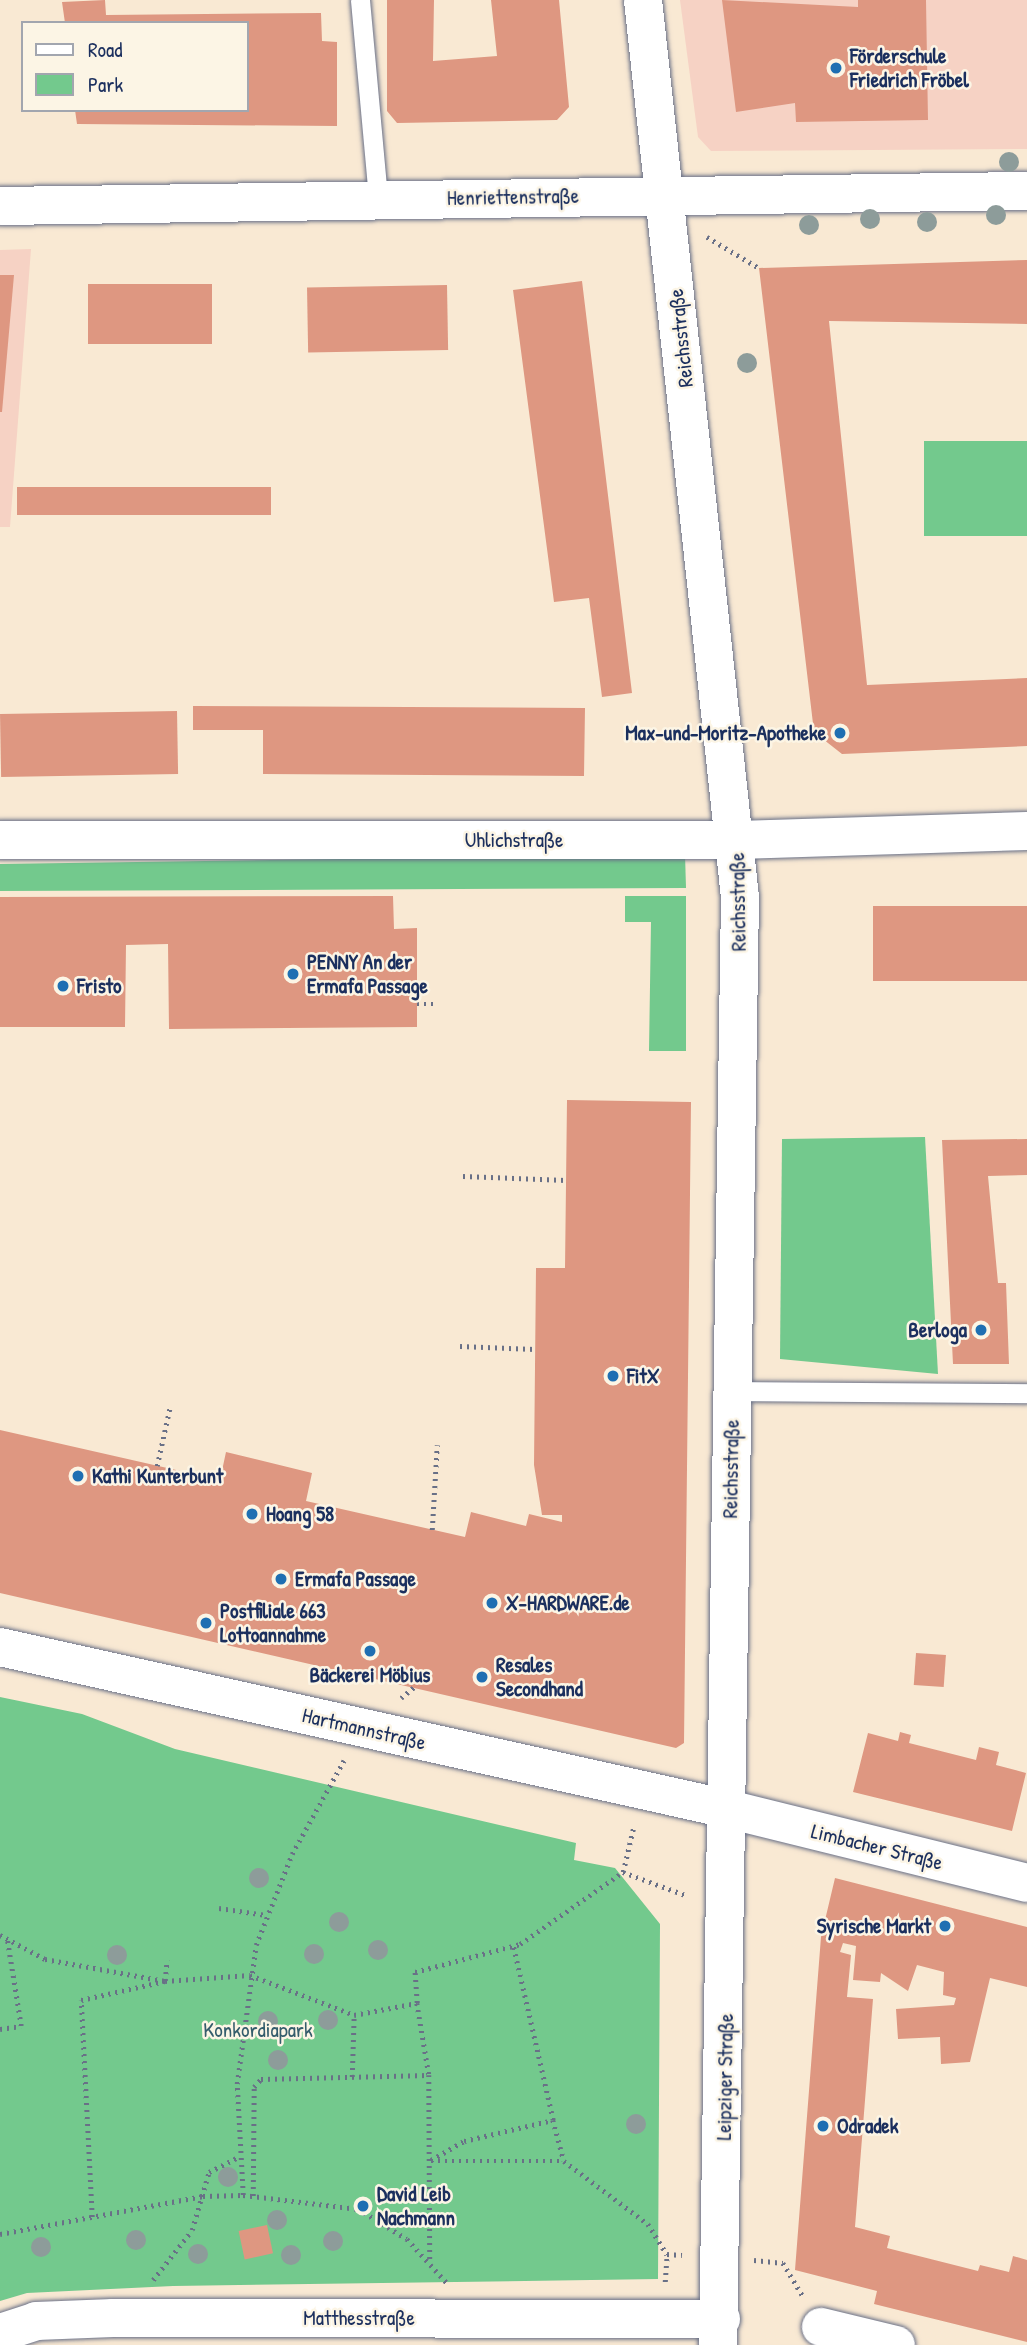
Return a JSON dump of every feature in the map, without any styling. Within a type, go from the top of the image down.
[{"type":"main road","name":"Reichsstraße","points":[[643,0],[738,840],[727,1809]]},
{"type":"main road","name":"Henriettenstraße","points":[[0,206],[665,194],[1027,191]]},
{"type":"main road","name":"Uhlichstraße","points":[[0,841],[738,840],[1027,831]]},
{"type":"main road","name":"Hartmannstraße","points":[[0,1647],[727,1809]]},
{"type":"main road","name":"Limbacher Straße","points":[[727,1809],[1027,1883]]},
{"type":"main road","name":"Leipziger Straße","points":[[720,2332],[728,1912],[727,1809]]},
{"type":"main road","name":"Matthesstraße","points":[[0,2333],[36,2321],[113,2318],[461,2318],[720,2332]]},
{"type":"main road","points":[[821,2327],[896,2345]]},
{"type":"lane","points":[[360,0],[378,199]]},
{"type":"lane","points":[[732,1391],[1027,1393]]},
{"type":"path","points":[[706,237],[759,268]]},
{"type":"path","points":[[417,1004],[438,1004]]},
{"type":"path","points":[[463,1176],[566,1180]]},
{"type":"path","points":[[460,1346],[535,1349]]},
{"type":"path","points":[[157,1466],[170,1407]]},
{"type":"path","points":[[432,1530],[437,1446]]},
{"type":"path","points":[[243,2195],[238,2157],[237,2084],[250,1975],[266,1915],[362,1728]]},
{"type":"path","points":[[430,2262],[429,2075],[417,2003],[415,1972],[513,1945],[623,1872],[641,1790]]},
{"type":"path","points":[[623,1872],[728,1912]]},
{"type":"path","points":[[219,1908],[266,1915]]},
{"type":"path","points":[[0,1935],[45,1959],[165,1981]]},
{"type":"path","points":[[0,2029],[21,2026],[7,1939]]},
{"type":"path","points":[[513,1945],[564,2161]]},
{"type":"path","points":[[165,1981],[167,1960]]},
{"type":"path","points":[[92,2217],[81,2000],[165,1981],[250,1975],[354,2015],[417,2003]]},
{"type":"path","points":[[352,2077],[354,2015]]},
{"type":"path","points":[[253,2196],[254,2087],[261,2079],[429,2075]]},
{"type":"path","points":[[430,2161],[464,2141],[553,2120]]},
{"type":"path","points":[[113,2318],[172,2261],[203,2196],[209,2172],[238,2157]]},
{"type":"path","points":[[430,2161],[564,2161],[648,2224],[667,2254]]},
{"type":"path","points":[[0,2234],[203,2196],[243,2195],[358,2209],[382,2220],[446,2278],[461,2318]]},
{"type":"shaded area","name":"Förderschule Friedrich Fröbel","points":[[680,0],[1027,0],[1027,149],[711,151],[698,137]]},
{"type":"shaded area","points":[[31,249],[10,527],[0,527],[0,250]]},
{"type":"green space","points":[[924,441],[1027,441],[1027,536],[924,536]]},
{"type":"green space","points":[[685,854],[686,888],[0,891],[0,864]]},
{"type":"green space","points":[[625,896],[686,896],[686,1051],[649,1051],[651,922],[625,922]]},
{"type":"green space","points":[[925,1137],[938,1374],[780,1359],[782,1139]]},
{"type":"green space","name":"Konkordiapark","points":[[0,1697],[82,1714],[175,1749],[576,1843],[574,1860],[615,1868],[660,1924],[658,2279],[173,2286],[27,2293],[0,2301]]},
{"type":"building","points":[[105,0],[106,15],[321,13],[322,41],[337,42],[337,126],[77,124],[75,112],[248,112],[248,21],[65,21],[62,2]]},
{"type":"building","points":[[387,0],[434,0],[433,61],[497,56],[491,0],[559,0],[569,107],[557,120],[397,123],[387,111]]},
{"type":"building","points":[[722,0],[858,7],[858,0],[926,0],[928,120],[796,122],[795,103],[736,112]]},
{"type":"building","points":[[1027,260],[1027,324],[829,321],[867,685],[1027,678],[1027,746],[842,754],[814,732],[759,268]]},
{"type":"building","points":[[0,275],[14,275],[2,412],[0,412]]},
{"type":"building","points":[[582,281],[632,693],[602,697],[589,598],[554,602],[513,290]]},
{"type":"building","points":[[88,284],[212,284],[212,344],[88,344]]},
{"type":"building","points":[[447,285],[448,350],[308,352],[307,287]]},
{"type":"building","points":[[17,487],[271,487],[271,515],[17,515]]},
{"type":"building","points":[[193,706],[585,708],[584,776],[263,774],[263,730],[193,730]]},
{"type":"building","points":[[177,711],[178,774],[1,777],[0,714]]},
{"type":"building","name":"PENNY An der Ermafa Passage","points":[[393,896],[394,929],[417,928],[417,1027],[169,1029],[168,944],[126,945],[125,1027],[0,1027],[0,897]]},
{"type":"building","points":[[873,906],[1027,906],[1027,981],[873,981]]},
{"type":"building","points":[[567,1100],[691,1102],[684,1743],[676,1748],[0,1593],[0,1430],[220,1480],[226,1452],[312,1473],[306,1501],[465,1537],[471,1512],[526,1526],[529,1514],[562,1522],[562,1515],[542,1515],[534,1465],[536,1268],[565,1268]]},
{"type":"building","points":[[1027,1139],[1027,1175],[988,1176],[998,1283],[1006,1283],[1009,1364],[953,1364],[942,1140]]},
{"type":"building","points":[[916,1653],[946,1655],[944,1687],[914,1685]]},
{"type":"building","points":[[900,1732],[911,1735],[909,1743],[976,1760],[979,1747],[999,1752],[996,1765],[1026,1773],[1012,1831],[853,1792],[868,1733],[898,1741]]},
{"type":"building","points":[[835,1878],[1027,1927],[1027,1987],[990,1978],[970,2062],[941,2064],[940,2037],[898,2039],[896,2009],[954,2005],[956,1998],[943,1995],[944,1972],[917,1965],[908,1991],[881,1973],[880,1982],[853,1980],[856,1946],[843,1943],[840,1952],[851,1955],[847,1997],[873,1999],[855,2227],[890,2236],[887,2248],[978,2271],[980,2265],[1009,2272],[1013,2256],[1027,2260],[1027,2342],[874,2304],[877,2291],[795,2270],[821,1937]]},
{"type":"building","points":[[267,2225],[273,2253],[245,2259],[239,2231]]},
{"type":"place","name":"Förderschule Friedrich Fröbel","points":[[836,68]]},
{"type":"place","name":"Max-und-Moritz-Apotheke","points":[[840,733]]},
{"type":"place","name":"PENNY An der Ermafa Passage","points":[[293,974]]},
{"type":"place","name":"Fristo","points":[[63,986]]},
{"type":"place","name":"Berloga","points":[[981,1330]]},
{"type":"place","name":"FitX","points":[[613,1376]]},
{"type":"place","name":"Kathi Kunterbunt","points":[[78,1476]]},
{"type":"place","name":"Hoang 58","points":[[252,1514]]},
{"type":"place","name":"Ermafa Passage","points":[[281,1579]]},
{"type":"place","name":"X-HARDWARE.de","points":[[492,1603]]},
{"type":"place","name":"Postfiliale 663 Lottoannahme","points":[[206,1623]]},
{"type":"place","name":"Bäckerei Möbius","points":[[370,1651]]},
{"type":"place","name":"Resales Secondhand","points":[[482,1677]]},
{"type":"place","name":"Syrische Markt","points":[[945,1926]]},
{"type":"place","name":"Odradek","points":[[823,2126]]},
{"type":"place","name":"David Leib Nachmann","points":[[363,2206]]}]
